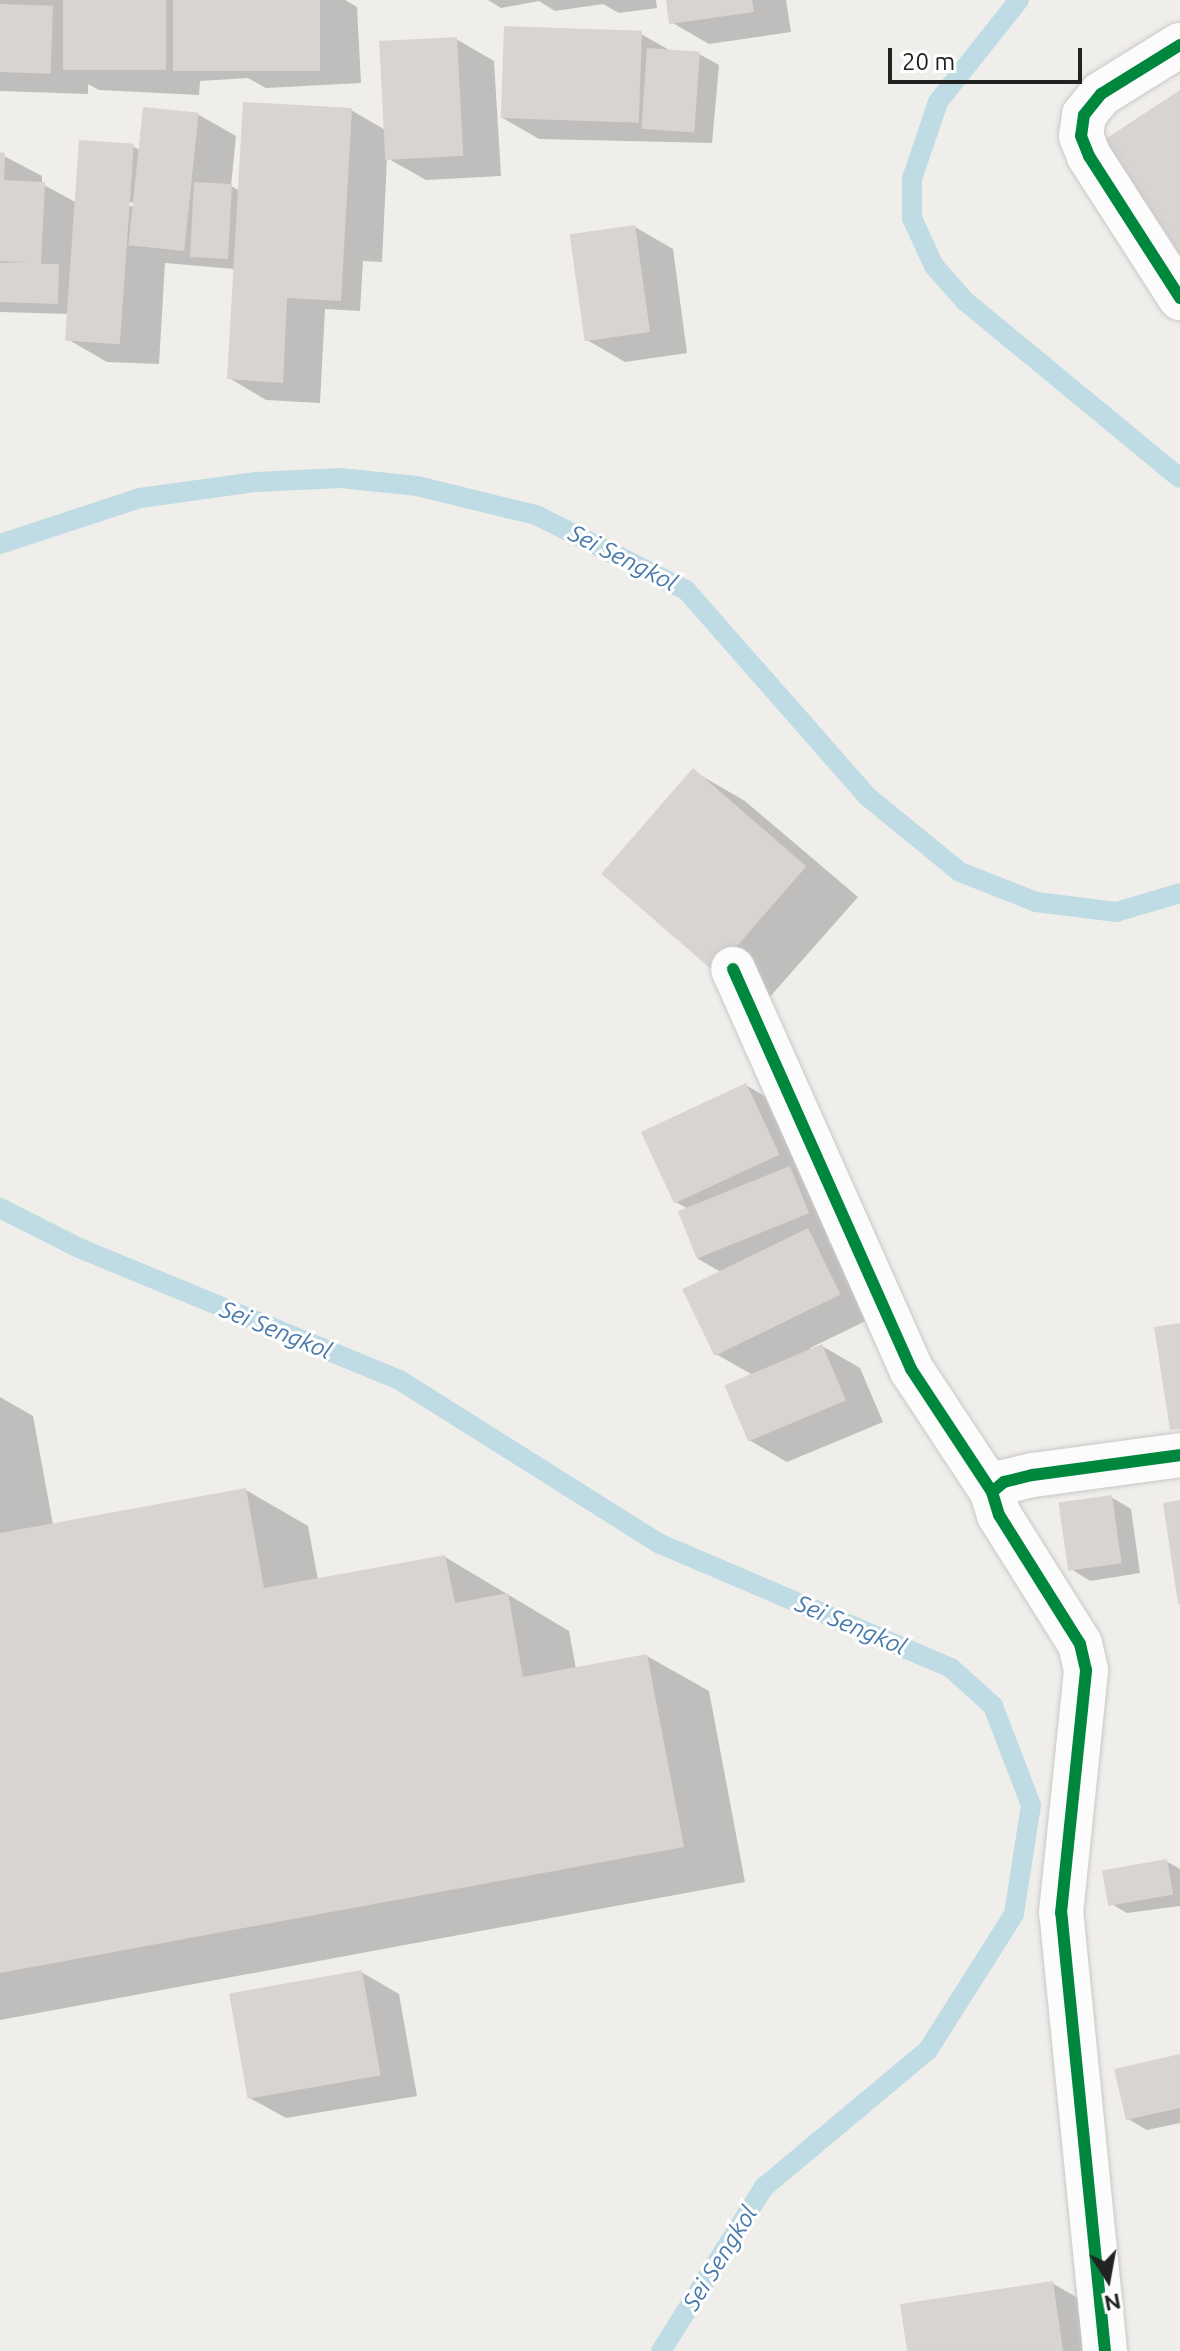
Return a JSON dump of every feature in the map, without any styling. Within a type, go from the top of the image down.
[{"type":"street","points":[[1180,45],[1101,94],[1084,115],[1081,136],[1089,156],[1180,298]]},
{"type":"street","points":[[733,969],[911,1369],[992,1492],[999,1515],[1080,1644],[1086,1670],[1061,1913],[1105,2351]]},
{"type":"street","points":[[992,1492],[1004,1482],[1033,1475],[1180,1455]]},
{"type":"building","points":[[63,0],[166,0],[166,70],[63,70]]},
{"type":"building","points":[[173,0],[320,0],[320,71],[173,71]]},
{"type":"building","points":[[666,0],[752,0],[754,12],[669,24]]},
{"type":"building","points":[[0,4],[53,6],[51,74],[0,72]]},
{"type":"building","points":[[504,26],[642,31],[639,123],[501,118]]},
{"type":"building","points":[[457,37],[463,156],[385,160],[379,41]]},
{"type":"building","points":[[647,48],[700,52],[694,132],[641,129]]},
{"type":"building","points":[[1180,90],[1180,255],[1104,140]]},
{"type":"building","points":[[243,102],[352,108],[341,301],[287,298],[283,383],[227,379]]},
{"type":"building","points":[[143,107],[199,113],[184,251],[128,245]]},
{"type":"building","points":[[79,140],[134,144],[120,344],[65,341]]},
{"type":"building","points":[[0,152],[5,153],[4,180],[45,182],[41,264],[59,264],[58,304],[0,302],[0,263],[26,262],[0,261]]},
{"type":"building","points":[[194,182],[232,184],[228,259],[190,257]]},
{"type":"building","points":[[635,225],[650,332],[585,341],[570,234]]},
{"type":"building","points":[[693,768],[806,866],[714,972],[601,874]]},
{"type":"building","points":[[746,1083],[779,1155],[674,1204],[641,1132]]},
{"type":"building","points":[[790,1166],[809,1213],[697,1259],[678,1211]]},
{"type":"building","points":[[808,1228],[840,1295],[715,1356],[682,1289]]},
{"type":"building","points":[[1180,1323],[1180,1429],[1170,1430],[1154,1327]]},
{"type":"building","points":[[822,1344],[846,1400],[748,1442],[724,1385]]},
{"type":"building","points":[[246,1488],[264,1588],[445,1555],[455,1603],[508,1593],[523,1677],[647,1654],[684,1847],[0,1973],[0,1533]]},
{"type":"building","points":[[1112,1495],[1122,1563],[1068,1571],[1059,1503]]},
{"type":"building","points":[[1180,1500],[1180,1604],[1178,1604],[1163,1503]]},
{"type":"building","points":[[1167,1859],[1173,1894],[1108,1906],[1102,1870]]},
{"type":"building","points":[[362,1970],[381,2075],[248,2099],[229,1993]]},
{"type":"building","points":[[1180,2054],[1180,2108],[1126,2120],[1114,2069]]},
{"type":"building","points":[[1053,2281],[1063,2351],[907,2351],[900,2304]]},
{"type":"waterway","name":"Sei Sengkol","points":[[1019,0],[938,102],[912,179],[912,218],[934,266],[965,301],[1180,478]]},
{"type":"waterway","name":"Sei Sengkol","points":[[0,544],[140,498],[256,482],[341,478],[417,486],[536,515],[686,590],[868,797],[960,872],[1036,902],[1116,912],[1180,893]]},
{"type":"waterway","name":"Sei Sengkol","points":[[0,1208],[79,1248],[401,1381],[658,1543],[951,1668],[993,1706],[1031,1805],[1014,1914],[928,2050],[764,2187],[661,2351]]},
{"type":"cycle path","points":[[1180,45],[1101,94],[1084,115],[1081,136],[1089,156],[1180,298]]},
{"type":"cycle path","points":[[733,969],[911,1369],[992,1492]]},
{"type":"cycle path","points":[[1105,2351],[1061,1913],[1086,1670],[1080,1644],[999,1515],[992,1492],[1004,1482],[1033,1475],[1180,1455]]}]
